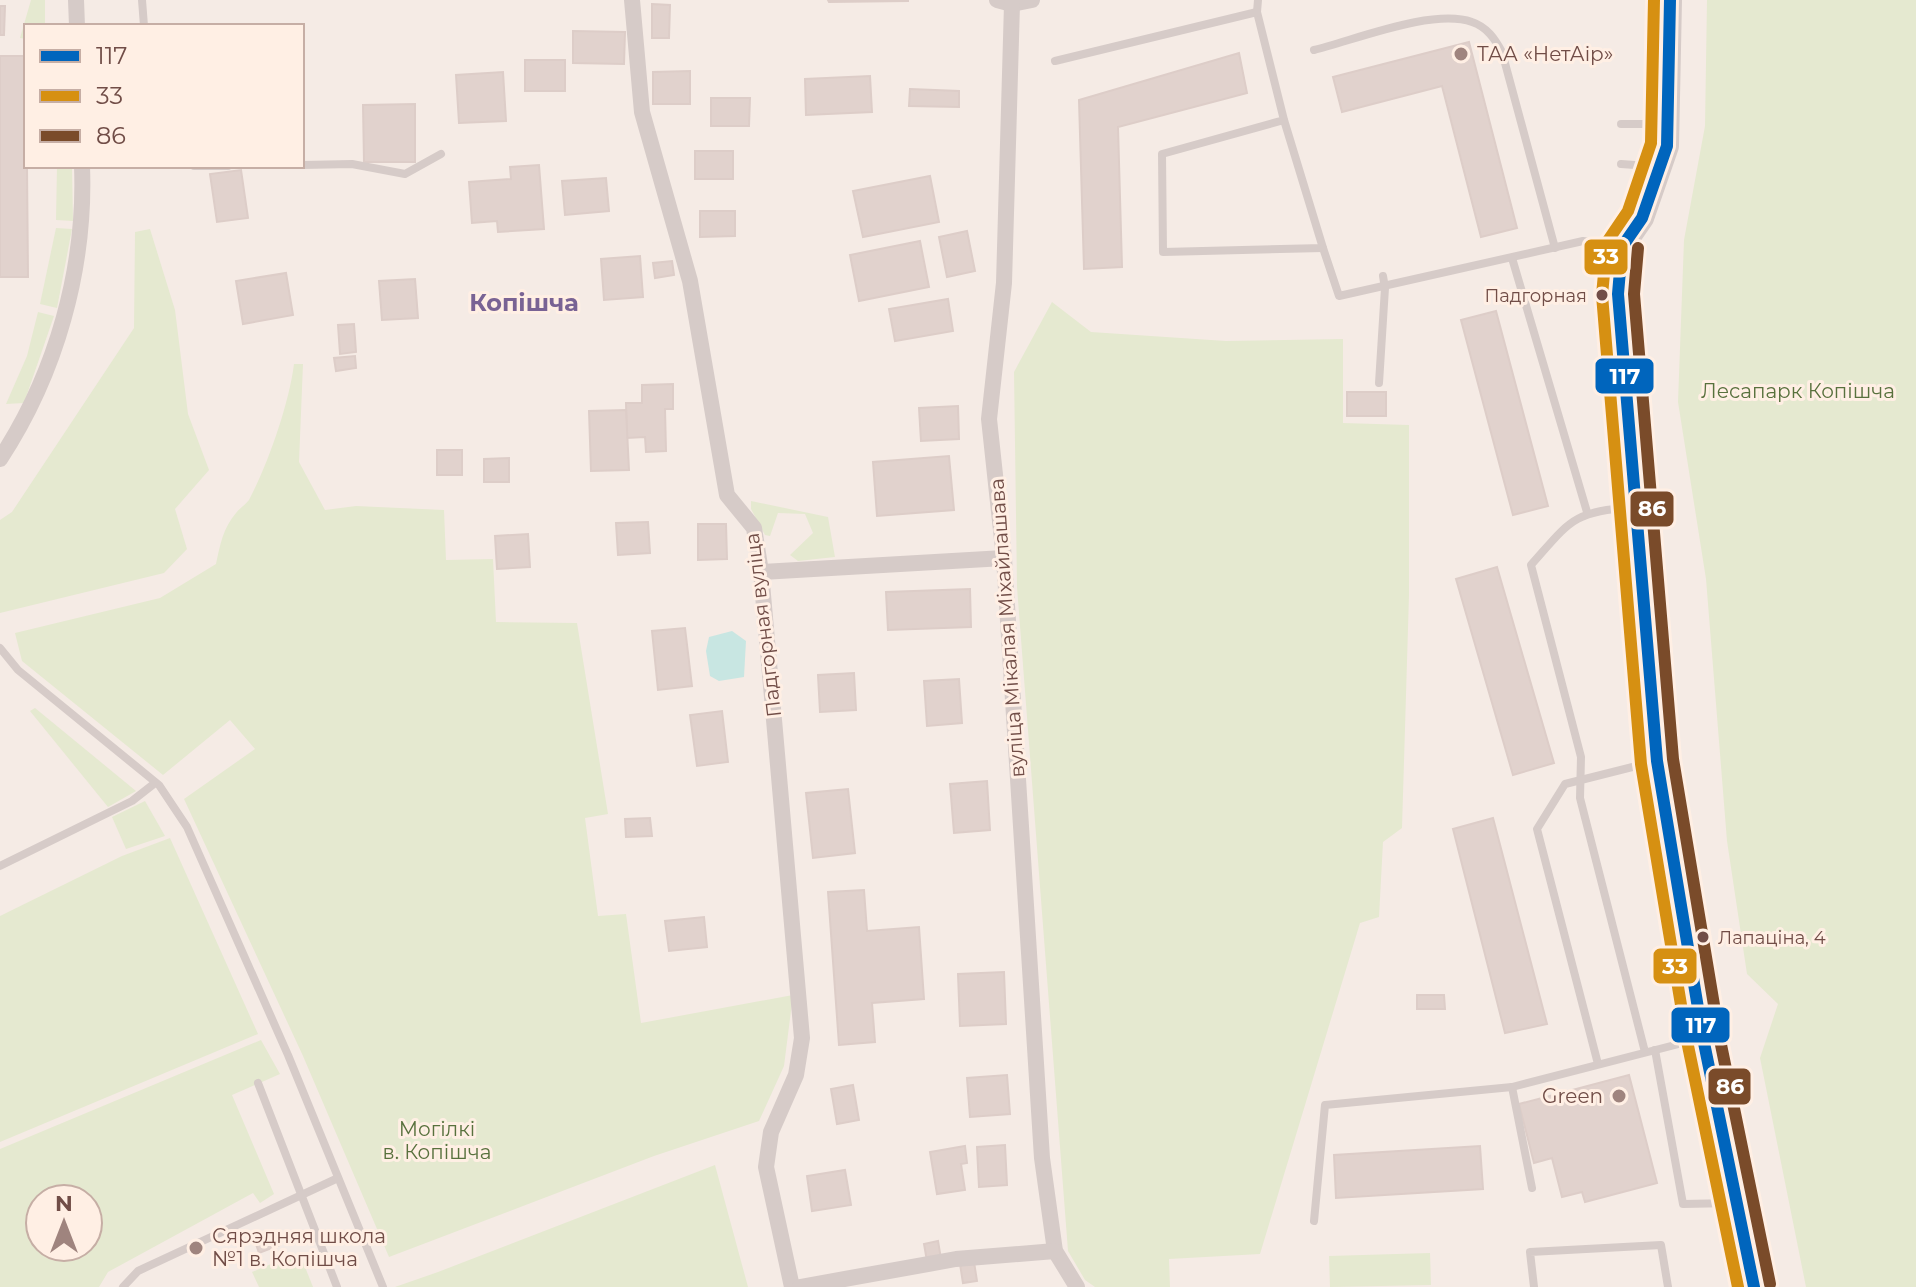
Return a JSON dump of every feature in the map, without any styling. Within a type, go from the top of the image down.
[{"type":"main road","points":[[1670,0],[1667,146],[1642,218],[1622,247],[1618,294],[1657,761],[1703,1038],[1754,1287]]},
{"type":"street","points":[[76,0],[77,24]]},
{"type":"street","name":"Падгорная вуліца","points":[[632,0],[642,112],[690,281],[727,495],[754,528],[761,572],[802,1038],[796,1075],[771,1132],[766,1167],[792,1287]]},
{"type":"street","points":[[1004,2],[1032,0]]},
{"type":"street","name":"вуліца Мікалая Міхайлашава","points":[[1004,2],[1004,283],[989,419],[1004,558],[1042,1158],[1055,1251]]},
{"type":"street","points":[[0,459],[40,387],[64,313],[77,256],[82,168]]},
{"type":"street","points":[[761,572],[1004,558]]},
{"type":"street","points":[[800,1287],[956,1259],[1055,1251],[1077,1287]]},
{"type":"lane","points":[[142,0],[144,24]]},
{"type":"lane","points":[[1258,0],[1257,12],[1284,120],[1339,296],[1583,241],[1622,247]]},
{"type":"lane","points":[[1055,61],[1257,12]]},
{"type":"lane","points":[[1314,50],[1443,19],[1475,22],[1492,34],[1502,52],[1555,248]]},
{"type":"lane","points":[[1284,120],[1162,154],[1163,252],[1323,248]]},
{"type":"lane","points":[[1621,124],[1668,122]]},
{"type":"lane","points":[[304,165],[352,164],[405,174],[441,154]]},
{"type":"lane","points":[[1621,164],[1647,169],[1657,178]]},
{"type":"lane","points":[[1512,258],[1587,512]]},
{"type":"lane","points":[[1379,383],[1385,288],[1383,276]]},
{"type":"lane","points":[[1634,507],[1587,512],[1572,519],[1531,565],[1581,757],[1580,798],[1645,1052]]},
{"type":"lane","points":[[0,648],[18,670],[155,783],[187,827],[383,1287]]},
{"type":"lane","points":[[1598,1064],[1537,829],[1565,784],[1657,761]]},
{"type":"lane","points":[[0,866],[132,801],[155,783]]},
{"type":"lane","points":[[1314,1221],[1325,1105],[1512,1087],[1703,1038]]},
{"type":"lane","points":[[1655,1050],[1683,1204],[1737,1203]]},
{"type":"lane","points":[[258,1083],[337,1287]]},
{"type":"lane","points":[[1512,1087],[1532,1188]]},
{"type":"lane","points":[[123,1287],[138,1271],[338,1178]]},
{"type":"lane","points":[[1534,1287],[1530,1252],[1661,1245],[1668,1287]]},
{"type":"green space","points":[[31,0],[45,0],[45,24],[24,24]]},
{"type":"green space","name":"Лесапарк Копішча","points":[[1707,0],[1916,0],[1916,1287],[1806,1287],[1760,1058],[1778,1004],[1747,974],[1727,841],[1706,579],[1678,402],[1684,240],[1705,126]]},
{"type":"green space","points":[[57,168],[72,168],[73,221],[56,220]]},
{"type":"green space","points":[[56,228],[72,229],[57,308],[40,304]]},
{"type":"green space","points":[[150,229],[175,310],[188,414],[209,470],[175,509],[187,549],[164,573],[0,613],[0,520],[12,512],[134,328],[135,232]]},
{"type":"green space","points":[[1052,302],[1091,332],[1226,341],[1343,339],[1343,423],[1409,425],[1409,595],[1402,828],[1383,842],[1379,917],[1360,923],[1260,1254],[1169,1259],[1170,1287],[1095,1287],[1085,1280],[1068,1251],[1017,587],[1014,372]]},
{"type":"green space","points":[[38,312],[54,316],[24,403],[6,404],[27,356]]},
{"type":"green space","name":"Могілкі в. Копішча","points":[[294,364],[303,364],[299,462],[325,510],[356,506],[444,510],[446,560],[493,559],[496,622],[577,623],[608,814],[585,818],[598,916],[626,914],[641,1023],[793,995],[784,1066],[759,1121],[654,1156],[389,1257],[303,1056],[184,799],[255,749],[230,720],[163,775],[22,661],[15,633],[160,598],[216,564],[228,525],[249,500],[270,452],[288,397]]},
{"type":"green space","points":[[751,501],[828,517],[835,557],[798,561],[790,555],[813,533],[805,514],[778,513],[770,536],[765,535],[751,509]]},
{"type":"green space","points":[[35,708],[136,791],[108,807],[30,711]]},
{"type":"green space","points":[[145,801],[165,836],[126,849],[112,817]]},
{"type":"green space","points":[[170,838],[258,1034],[0,1142],[0,916],[122,856]]},
{"type":"green space","points":[[261,1040],[280,1074],[232,1095],[274,1194],[260,1203],[253,1193],[108,1272],[99,1287],[0,1287],[0,1149]]},
{"type":"green space","points":[[715,1165],[748,1287],[395,1287],[438,1272]]},
{"type":"green space","points":[[299,1252],[313,1287],[259,1287],[252,1272]]},
{"type":"green space","points":[[1430,1253],[1431,1285],[1330,1287],[1329,1256]]},
{"type":"water","points":[[732,631],[746,641],[744,677],[719,681],[710,676],[706,651],[709,637]]},
{"type":"building","points":[[908,0],[908,1],[829,2]]},
{"type":"building","points":[[652,4],[670,5],[669,38],[652,38]]},
{"type":"building","points":[[0,6],[5,6],[4,35],[0,35]]},
{"type":"building","points":[[573,31],[625,32],[624,64],[573,63]]},
{"type":"building","points":[[1469,42],[1517,228],[1481,237],[1442,86],[1342,112],[1333,77]]},
{"type":"building","points":[[1239,53],[1247,93],[1118,127],[1122,267],[1084,269],[1079,100]]},
{"type":"building","points":[[0,56],[24,56],[28,277],[0,277]]},
{"type":"building","points":[[525,60],[565,60],[565,91],[525,91]]},
{"type":"building","points":[[690,71],[690,104],[653,104],[653,72]]},
{"type":"building","points":[[503,72],[506,121],[459,123],[456,75]]},
{"type":"building","points":[[870,76],[872,112],[806,115],[805,79]]},
{"type":"building","points":[[910,89],[959,91],[959,107],[909,106]]},
{"type":"building","points":[[711,98],[750,98],[749,126],[711,126]]},
{"type":"building","points":[[415,104],[415,162],[364,162],[363,105]]},
{"type":"building","points":[[695,151],[733,151],[733,179],[695,179]]},
{"type":"building","points":[[539,165],[544,229],[498,232],[497,221],[472,223],[469,182],[511,179],[510,167]]},
{"type":"building","points":[[241,170],[248,218],[217,222],[210,174]]},
{"type":"building","points":[[930,176],[939,222],[863,237],[853,191]]},
{"type":"building","points":[[606,178],[609,211],[565,215],[562,181]]},
{"type":"building","points":[[700,211],[735,211],[735,236],[700,237]]},
{"type":"building","points":[[967,231],[975,271],[947,277],[939,237]]},
{"type":"building","points":[[920,241],[929,287],[859,301],[850,255]]},
{"type":"building","points":[[640,256],[643,297],[604,300],[601,259]]},
{"type":"building","points":[[672,261],[674,275],[655,278],[653,263]]},
{"type":"building","points":[[286,273],[293,315],[243,324],[236,281]]},
{"type":"building","points":[[415,279],[418,318],[382,320],[379,281]]},
{"type":"building","points":[[948,299],[953,331],[895,341],[889,309]]},
{"type":"building","points":[[1496,311],[1548,506],[1513,515],[1461,320]]},
{"type":"building","points":[[354,324],[356,352],[340,354],[338,325]]},
{"type":"building","points":[[355,356],[356,368],[336,371],[334,358]]},
{"type":"building","points":[[673,384],[673,409],[665,409],[666,451],[646,452],[645,437],[627,438],[626,403],[642,403],[642,385]]},
{"type":"building","points":[[1347,392],[1386,392],[1386,416],[1347,416]]},
{"type":"building","points":[[958,406],[959,439],[921,441],[919,408]]},
{"type":"building","points":[[626,410],[629,470],[591,471],[589,411]]},
{"type":"building","points":[[437,450],[462,450],[462,475],[437,475]]},
{"type":"building","points":[[949,456],[954,510],[877,516],[873,462]]},
{"type":"building","points":[[509,458],[509,482],[484,482],[484,459]]},
{"type":"building","points":[[648,522],[650,553],[618,555],[616,523]]},
{"type":"building","points":[[698,524],[726,524],[727,559],[698,560]]},
{"type":"building","points":[[528,534],[530,567],[497,569],[495,536]]},
{"type":"building","points":[[1497,567],[1554,763],[1513,775],[1456,579]]},
{"type":"building","points":[[970,589],[971,627],[888,630],[886,592]]},
{"type":"building","points":[[685,628],[692,686],[658,690],[652,631]]},
{"type":"building","points":[[854,673],[856,710],[820,712],[818,675]]},
{"type":"building","points":[[959,679],[962,723],[927,726],[924,681]]},
{"type":"building","points":[[722,711],[728,762],[697,766],[690,715]]},
{"type":"building","points":[[987,781],[990,830],[954,833],[950,784]]},
{"type":"building","points":[[848,789],[855,853],[813,858],[806,793]]},
{"type":"building","points":[[650,818],[652,836],[626,837],[625,819]]},
{"type":"building","points":[[1493,818],[1547,1024],[1505,1033],[1453,829]]},
{"type":"building","points":[[864,890],[867,931],[919,927],[924,999],[872,1003],[875,1042],[839,1045],[828,892]]},
{"type":"building","points":[[704,917],[707,947],[669,951],[665,921]]},
{"type":"building","points":[[1004,972],[1006,1024],[960,1026],[958,974]]},
{"type":"building","points":[[1417,995],[1444,995],[1445,1009],[1417,1009]]},
{"type":"building","points":[[1007,1075],[1010,1114],[970,1117],[967,1078]]},
{"type":"building","points":[[1629,1075],[1657,1183],[1585,1202],[1582,1192],[1562,1197],[1552,1158],[1534,1163],[1519,1104]]},
{"type":"building","points":[[853,1085],[859,1120],[837,1124],[831,1089]]},
{"type":"building","points":[[1005,1145],[1007,1185],[979,1187],[977,1147]]},
{"type":"building","points":[[965,1146],[967,1163],[961,1164],[965,1190],[937,1194],[930,1152]]},
{"type":"building","points":[[1480,1146],[1483,1189],[1336,1198],[1334,1155]]},
{"type":"building","points":[[845,1170],[851,1205],[812,1211],[807,1176]]},
{"type":"building","points":[[275,1233],[280,1245],[259,1253],[255,1241]]},
{"type":"building","points":[[938,1241],[941,1259],[927,1261],[924,1244]]},
{"type":"building","points":[[974,1262],[977,1281],[963,1283],[960,1264]]},
{"type":"transit line","name":"33","points":[[1654,0],[1651,143],[1628,211],[1607,242],[1602,295],[1641,764],[1687,1041],[1738,1287]]},
{"type":"transit line","name":"117","points":[[1670,0],[1667,146],[1642,218],[1622,247],[1618,294],[1657,761],[1703,1038],[1754,1287]]},
{"type":"transit line","name":"86","points":[[1638,248],[1634,294],[1673,759],[1719,1035],[1770,1284]]},
{"type":"place","name":"ТАА «НетАір»","points":[[1461,54]]},
{"type":"place","name":"Падгорная","points":[[1602,295]]},
{"type":"place","name":"Лапаціна, 4","points":[[1703,937]]},
{"type":"place","name":"Green","points":[[1619,1096]]},
{"type":"place","name":"Сярэдняя школа №1 в. Копішча","points":[[196,1248]]},
{"type":"district","name":"Копішча","points":[[524,303]]}]
